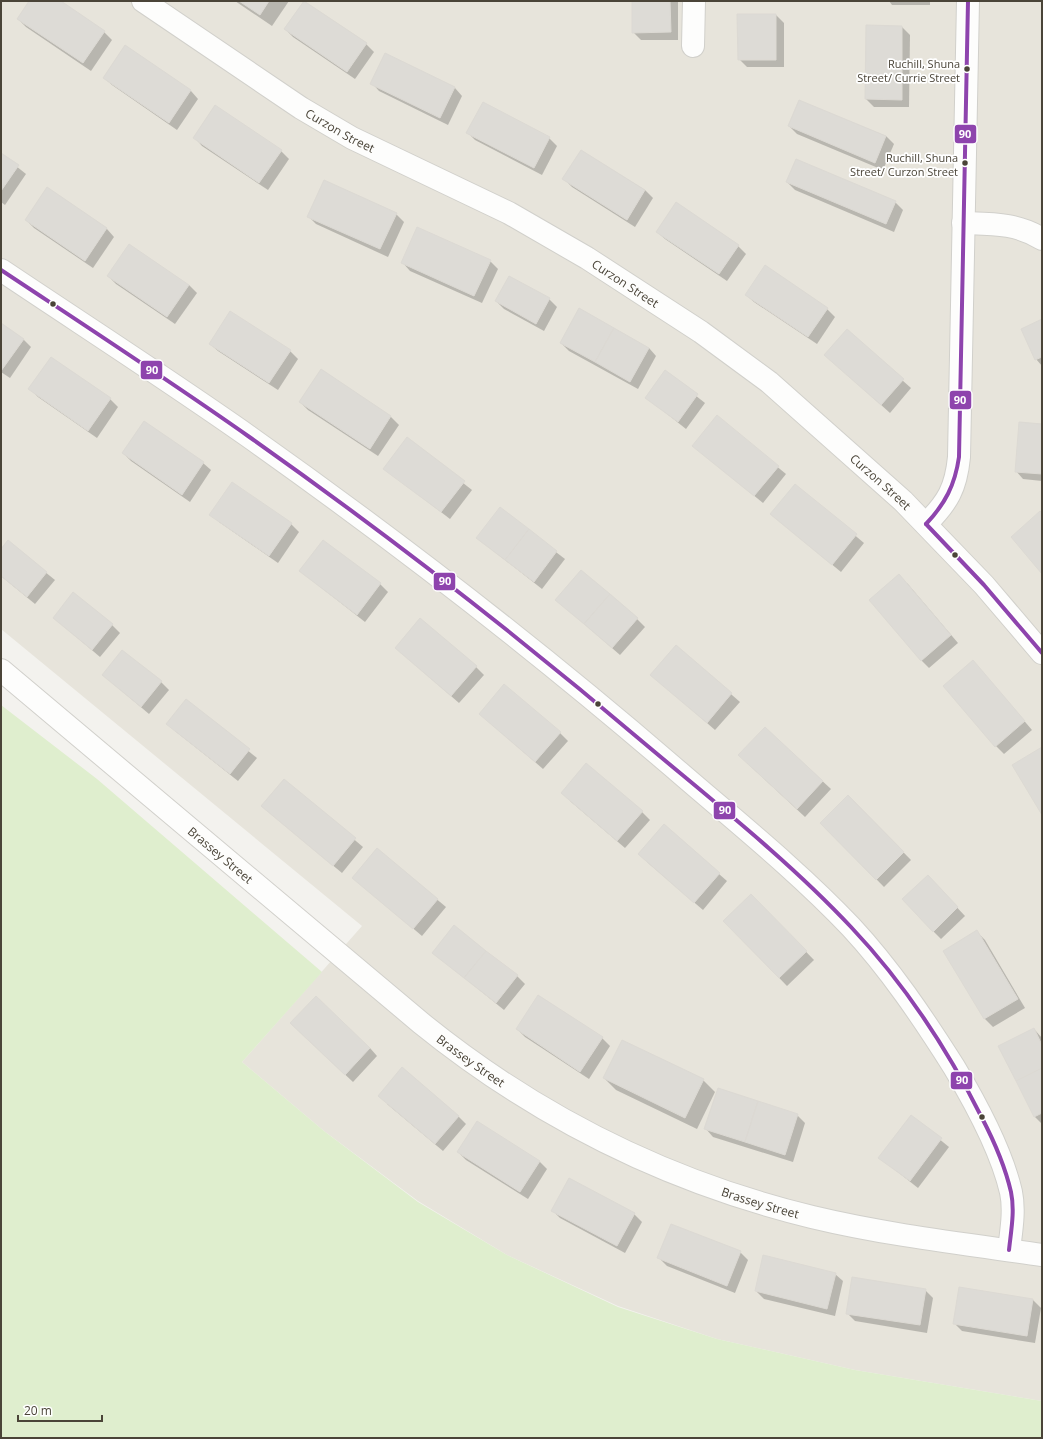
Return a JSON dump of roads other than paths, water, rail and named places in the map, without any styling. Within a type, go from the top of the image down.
[{"type":"street","name":"Curzon Street","points":[[143,1],[307,112],[352,138],[509,213],[587,258],[700,332],[768,382],[877,477],[926,524],[984,585],[1042,653]]},
{"type":"street","points":[[693,46],[694,1]]},
{"type":"street","points":[[926,524],[946,502],[952,492],[957,474],[959,449],[968,1]]},
{"type":"street","points":[[964,223],[1009,225],[1030,231],[1042,239]]},
{"type":"street","points":[[1,270],[245,434],[381,532],[484,610],[612,714],[764,846],[844,920],[879,960],[918,1012],[975,1104],[993,1143],[1010,1190],[1012,1203],[1009,1250]]},
{"type":"street","name":"Brassey Street","points":[[1,670],[421,1023],[484,1072],[564,1121],[623,1151],[682,1176],[780,1208],[851,1225],[1042,1255]]},
{"type":"place","name":"Ruchill, Shuna Street/ Currie Street","points":[[967,69]]},
{"type":"place","name":"Ruchill, Shuna Street/ Curzon Street","points":[[965,163]]}]
